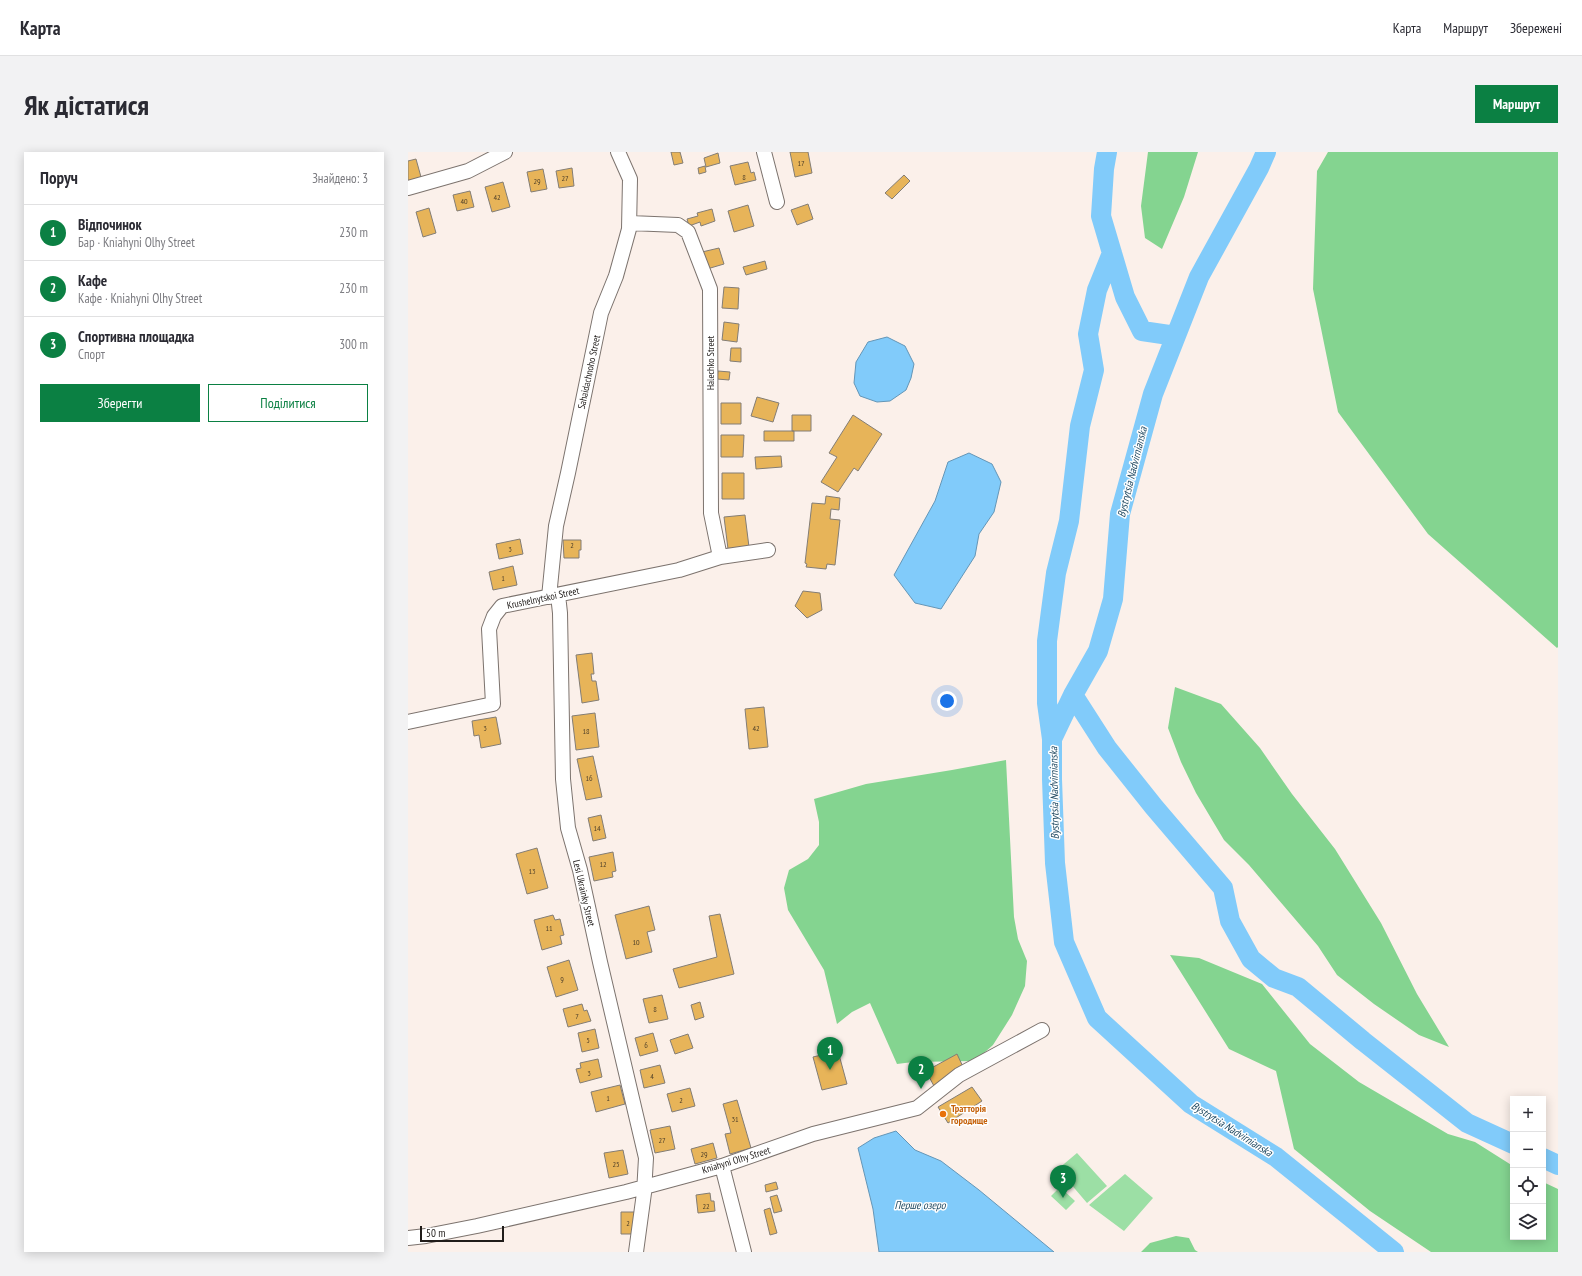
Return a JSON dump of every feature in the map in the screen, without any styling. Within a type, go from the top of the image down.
[{"type":"street","points":[[408,188],[468,171],[505,152]]},
{"type":"street","name":"Sahaidachnoho Street","points":[[553,596],[556,526],[601,312],[616,276],[630,223],[630,179],[618,152]]},
{"type":"street","points":[[764,152],[777,202]]},
{"type":"street","name":"Halechko Street","points":[[630,223],[678,225],[688,232],[710,289],[711,513],[720,557]]},
{"type":"street","name":"Krushelnytskoi Street","points":[[408,722],[493,704],[490,629],[494,616],[502,606],[679,570],[720,557],[768,550]]},
{"type":"street","name":"Lesi Ukrainky Street","points":[[553,596],[560,613],[563,779],[568,828],[580,870],[646,1158],[636,1252]]},
{"type":"street","name":"Kniahyni Olhy Street","points":[[408,1238],[477,1226],[644,1186],[722,1166],[813,1134],[917,1108],[959,1076],[1042,1030]]},
{"type":"street","points":[[722,1166],[744,1252]]},
{"type":"green space","points":[[1148,152],[1198,152],[1184,197],[1162,249],[1145,238],[1141,206]]},
{"type":"green space","points":[[1328,152],[1558,152],[1557,648],[1428,534],[1338,412],[1313,289],[1317,171]]},
{"type":"green space","points":[[1175,687],[1221,704],[1260,748],[1292,794],[1335,849],[1381,923],[1417,994],[1449,1047],[1419,1035],[1374,1004],[1337,975],[1318,946],[1249,865],[1224,840],[1196,793],[1181,762],[1168,728]]},
{"type":"green space","points":[[1006,760],[1014,917],[1018,939],[1027,961],[1025,986],[1012,1015],[993,1045],[975,1061],[913,1062],[897,1064],[870,1003],[852,1012],[837,1024],[824,970],[788,910],[784,888],[789,870],[808,859],[819,845],[819,822],[814,799],[866,784]]},
{"type":"green space","points":[[1170,955],[1199,958],[1262,984],[1310,1044],[1359,1082],[1448,1134],[1475,1142],[1510,1164],[1510,1240],[1546,1240],[1546,1183],[1558,1189],[1558,1252],[1431,1252],[1370,1211],[1294,1149],[1276,1071],[1229,1049]]},
{"type":"green space","points":[[1077,1153],[1107,1186],[1087,1203],[1058,1169]]},
{"type":"green space","points":[[1125,1174],[1153,1198],[1124,1231],[1089,1205]]},
{"type":"green space","points":[[1060,1187],[1075,1201],[1066,1210],[1051,1196]]},
{"type":"green space","points":[[1176,1236],[1189,1238],[1195,1250],[1198,1252],[1141,1252],[1150,1243]]},
{"type":"water","points":[[887,337],[905,346],[914,364],[911,378],[906,390],[890,401],[877,402],[860,396],[854,383],[856,362],[868,342]]},
{"type":"water","points":[[969,453],[992,464],[1001,482],[994,512],[979,534],[975,556],[941,609],[915,603],[894,575],[935,501],[948,462]]},
{"type":"water","name":"Перше озеро","points":[[896,1131],[915,1150],[941,1161],[979,1190],[1054,1252],[879,1252],[873,1209],[858,1148],[874,1138]]},
{"type":"building","points":[[671,152],[680,152],[683,163],[674,165]]},
{"type":"building","points":[[790,152],[808,152],[812,173],[795,177]]},
{"type":"building","points":[[718,153],[720,163],[706,167],[704,158]]},
{"type":"building","points":[[416,159],[421,177],[408,181],[408,161]]},
{"type":"building","points":[[748,162],[751,173],[754,172],[756,180],[735,185],[730,166]]},
{"type":"building","points":[[705,166],[706,172],[699,174],[698,168]]},
{"type":"building","points":[[572,168],[574,186],[559,188],[556,171]]},
{"type":"building","points":[[543,169],[547,189],[531,192],[527,172]]},
{"type":"building","points":[[904,175],[910,181],[892,199],[885,193]]},
{"type":"building","points":[[503,182],[510,207],[492,212],[485,187]]},
{"type":"building","points":[[470,191],[474,207],[457,211],[453,195]]},
{"type":"building","points":[[808,204],[813,219],[797,225],[791,210]]},
{"type":"building","points":[[748,205],[754,226],[734,232],[728,211]]},
{"type":"building","points":[[429,208],[436,233],[423,237],[416,212]]},
{"type":"building","points":[[712,209],[715,221],[701,226],[700,222],[689,226],[687,219],[698,216],[697,213]]},
{"type":"building","points":[[719,248],[724,264],[707,269],[702,252]]},
{"type":"building","points":[[765,261],[767,269],[746,275],[743,267]]},
{"type":"building","points":[[724,287],[739,288],[738,309],[722,308]]},
{"type":"building","points":[[724,322],[739,324],[737,342],[722,340]]},
{"type":"building","points":[[731,348],[741,348],[741,362],[730,361]]},
{"type":"building","points":[[718,371],[730,372],[729,380],[717,379]]},
{"type":"building","points":[[757,397],[779,403],[773,422],[751,416]]},
{"type":"building","points":[[721,403],[741,403],[741,424],[721,424]]},
{"type":"building","points":[[792,415],[811,415],[811,431],[792,431]]},
{"type":"building","points":[[853,415],[882,434],[858,471],[854,468],[838,492],[821,482],[837,457],[829,453]]},
{"type":"building","points":[[764,431],[794,431],[794,441],[764,441]]},
{"type":"building","points":[[721,435],[744,435],[743,457],[721,457]]},
{"type":"building","points":[[781,456],[782,467],[756,469],[755,457]]},
{"type":"building","points":[[722,473],[744,473],[744,499],[722,499]]},
{"type":"building","points":[[826,496],[840,498],[839,510],[831,509],[830,519],[840,520],[835,565],[827,564],[826,569],[806,567],[807,564],[805,563],[812,503],[825,504]]},
{"type":"building","points":[[745,515],[749,547],[728,549],[724,517]]},
{"type":"building","points":[[520,539],[523,554],[499,559],[496,544]]},
{"type":"building","points":[[563,540],[581,540],[579,558],[564,558]]},
{"type":"building","points":[[513,566],[517,585],[493,590],[489,572]]},
{"type":"building","points":[[803,591],[820,593],[822,610],[807,618],[795,606]]},
{"type":"building","points":[[592,653],[594,674],[591,674],[592,681],[596,681],[599,700],[582,703],[576,655]]},
{"type":"building","points":[[764,707],[768,747],[749,749],[745,709]]},
{"type":"building","points":[[595,713],[599,747],[576,750],[572,716]]},
{"type":"building","points":[[496,717],[501,744],[481,748],[479,735],[474,736],[472,721]]},
{"type":"building","points":[[593,756],[602,797],[586,800],[577,759]]},
{"type":"building","points":[[601,815],[606,838],[593,841],[588,818]]},
{"type":"building","points":[[537,848],[548,888],[527,894],[516,854]]},
{"type":"building","points":[[613,852],[616,871],[612,872],[613,877],[594,881],[589,857]]},
{"type":"building","points":[[649,906],[655,930],[647,932],[652,952],[626,959],[615,915]]},
{"type":"building","points":[[720,914],[734,974],[679,988],[673,969],[717,957],[709,916]]},
{"type":"building","points":[[553,915],[555,920],[560,919],[564,935],[560,936],[562,944],[542,950],[534,920]]},
{"type":"building","points":[[569,960],[578,990],[556,997],[547,967]]},
{"type":"building","points":[[662,995],[668,1019],[649,1023],[643,999]]},
{"type":"building","points":[[700,1002],[704,1017],[695,1020],[691,1005]]},
{"type":"building","points":[[582,1004],[584,1011],[587,1010],[591,1021],[568,1027],[563,1009]]},
{"type":"building","points":[[595,1029],[599,1048],[582,1052],[578,1033]]},
{"type":"building","points":[[653,1033],[658,1051],[640,1056],[635,1038]]},
{"type":"building","points":[[688,1034],[693,1048],[675,1054],[670,1040]]},
{"type":"building","points":[[838,1051],[847,1084],[822,1090],[813,1057]]},
{"type":"building","points":[[957,1054],[965,1071],[935,1088],[926,1071]]},
{"type":"building","points":[[598,1059],[602,1077],[580,1083],[576,1069],[581,1068],[580,1063]]},
{"type":"building","points":[[660,1065],[665,1083],[644,1088],[640,1070]]},
{"type":"building","points":[[620,1085],[625,1104],[596,1112],[591,1092]]},
{"type":"building","points":[[972,1087],[982,1101],[948,1123],[938,1107]]},
{"type":"building","points":[[690,1088],[695,1106],[672,1112],[667,1094]]},
{"type":"building","points":[[737,1100],[751,1148],[730,1154],[725,1134],[731,1133],[723,1104]]},
{"type":"building","points":[[670,1126],[675,1149],[655,1153],[650,1130]]},
{"type":"building","points":[[713,1143],[717,1158],[695,1164],[691,1149]]},
{"type":"building","points":[[623,1150],[628,1174],[609,1178],[604,1153]]},
{"type":"building","points":[[776,1182],[778,1189],[766,1192],[765,1185]]},
{"type":"building","points":[[710,1193],[711,1201],[714,1201],[715,1211],[698,1213],[696,1195]]},
{"type":"building","points":[[777,1195],[782,1211],[774,1213],[770,1197]]},
{"type":"building","points":[[770,1208],[777,1233],[770,1235],[764,1210]]},
{"type":"building","points":[[621,1212],[636,1212],[636,1234],[621,1234]]},
{"type":"waterway","points":[[1107,152],[1104,169],[1101,216],[1125,297],[1142,331],[1176,336]]},
{"type":"waterway","name":"Bystrytsia Nadvirnianska","points":[[1266,152],[1259,168],[1199,277],[1153,394],[1120,514],[1113,599],[1098,651],[1073,695],[1052,739],[1055,863],[1064,942],[1097,1018],[1191,1104],[1276,1157],[1394,1252]]},
{"type":"waterway","points":[[1052,739],[1047,703],[1047,641],[1056,573],[1069,521],[1080,426],[1094,370],[1088,334],[1097,290],[1112,253]]},
{"type":"waterway","points":[[1073,695],[1107,748],[1154,807],[1223,888],[1230,921],[1251,959],[1274,978],[1298,987],[1363,1041],[1467,1123],[1510,1143]]},
{"type":"waterway","points":[[1546,1159],[1558,1165]]},
{"type":"place","name":"Відпочинок","points":[[830,1070]]},
{"type":"place","name":"Кафе","points":[[921,1089]]},
{"type":"place","name":"Тратторія городище","points":[[943,1114]]},
{"type":"place","name":"Спортивна площадка","points":[[1063,1198]]}]
